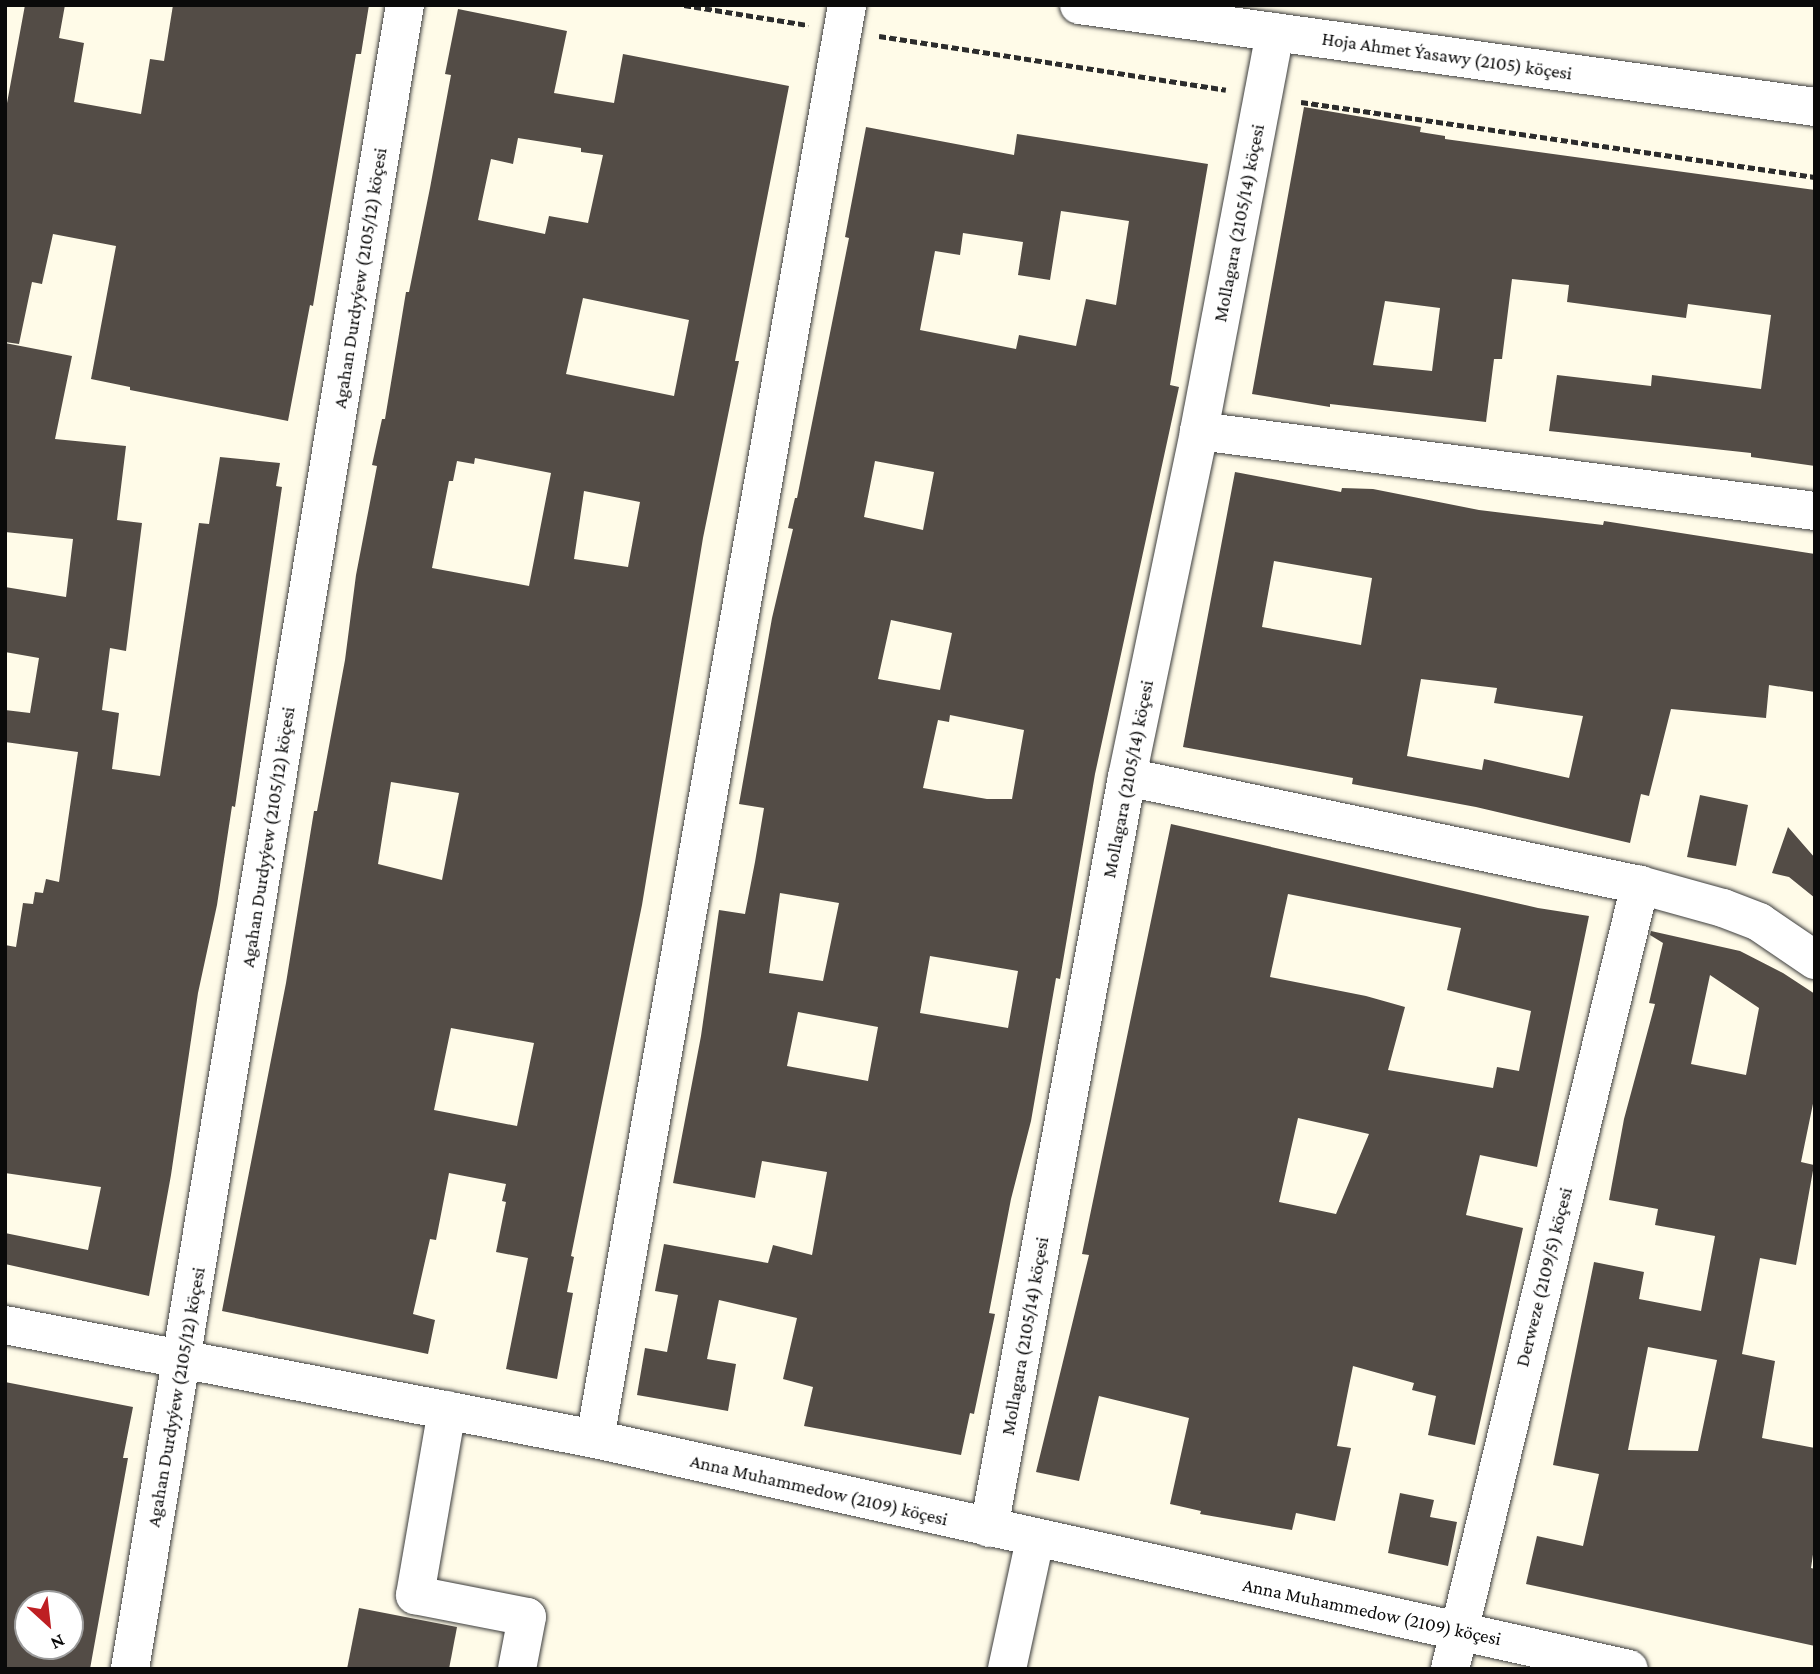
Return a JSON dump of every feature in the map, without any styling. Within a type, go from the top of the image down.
[{"type":"street","name":"Agahan Durdyýew (2105/12) köçesi","points":[[130,1669],[405,5]]},
{"type":"street","points":[[595,1439],[847,5]]},
{"type":"street","name":"Hoja Ahmet Ýasawy (2105) köçesi","points":[[1079,5],[1212,15],[1275,32],[1815,107]]},
{"type":"street","name":"Mollagara (2105/14) köçesi","points":[[989,1528],[1127,777],[1199,431],[1275,32]]},
{"type":"street","points":[[1199,431],[1815,512]]},
{"type":"street","points":[[1127,777],[1640,885],[1723,908],[1759,922],[1815,960]]},
{"type":"street","name":"Derweze (2109/5) köçesi","points":[[1450,1669],[1640,885]]},
{"type":"street","name":"Anna Muhammedow (2109) köçesi","points":[[5,1325],[595,1439],[1034,1539],[1458,1629],[1629,1669]]},
{"type":"street","points":[[447,1410],[415,1595],[527,1617],[517,1669]]},
{"type":"street","points":[[1007,1669],[1034,1539]]},
{"type":"building","points":[[25,5],[65,5],[59,38],[84,43],[74,102],[141,114],[150,59],[164,61],[173,5],[369,5],[361,54],[356,54],[313,306],[310,305],[288,421],[130,390],[130,387],[91,379],[116,246],[53,234],[42,284],[32,282],[19,344],[5,342],[5,114]]},
{"type":"building","points":[[458,9],[567,31],[554,93],[614,103],[623,54],[789,86],[735,361],[739,361],[703,538],[642,905],[571,1256],[574,1257],[567,1292],[573,1293],[557,1379],[506,1369],[528,1258],[496,1252],[506,1202],[502,1201],[506,1184],[449,1173],[436,1240],[430,1239],[413,1314],[435,1320],[428,1354],[222,1311],[286,983],[314,811],[317,811],[345,660],[356,575],[377,466],[372,465],[382,419],[385,419],[406,292],[409,292],[451,75],[445,74]],"holes":[[[518,138],[581,148],[581,152],[603,155],[588,223],[549,216],[545,234],[478,220],[491,159],[513,164]],[[583,298],[689,320],[674,396],[566,374]],[[475,458],[551,473],[529,586],[432,568],[449,481],[453,481],[457,461],[474,464]],[[584,491],[640,502],[628,567],[574,559]],[[391,782],[459,793],[442,880],[378,864]],[[451,1028],[534,1043],[517,1126],[434,1110]]]},
{"type":"building","points":[[1304,107],[1421,127],[1420,132],[1445,136],[1445,139],[1815,190],[1815,466],[1751,457],[1751,453],[1549,431],[1557,375],[1651,386],[1652,375],[1761,389],[1771,315],[1688,304],[1686,318],[1567,302],[1569,285],[1512,279],[1502,359],[1494,359],[1486,422],[1330,404],[1330,407],[1252,394]],"holes":[[[1385,301],[1440,308],[1432,371],[1373,365]]]},
{"type":"building","points":[[866,127],[1014,155],[1017,134],[1208,164],[1170,385],[1179,387],[1095,774],[1060,979],[1056,978],[1031,1121],[1011,1199],[989,1313],[995,1314],[974,1414],[970,1413],[961,1455],[804,1426],[813,1387],[783,1379],[797,1318],[719,1300],[707,1359],[736,1364],[728,1411],[637,1395],[645,1348],[667,1352],[678,1295],[655,1291],[664,1244],[768,1263],[773,1245],[812,1255],[827,1172],[762,1161],[755,1198],[673,1183],[701,1036],[719,910],[745,914],[755,862],[764,808],[739,804],[772,618],[793,529],[788,528],[797,498],[849,238],[845,237]],"holes":[[[1061,211],[1129,221],[1116,305],[1086,299],[1076,346],[1019,335],[1016,349],[920,330],[935,251],[960,255],[963,233],[1023,242],[1018,275],[1050,280]],[[875,461],[934,472],[923,530],[864,517]],[[891,620],[952,633],[940,690],[878,679]],[[950,715],[1024,730],[1012,799],[987,799],[923,788],[938,720],[949,722]],[[780,893],[839,903],[823,981],[769,973]],[[930,956],[1018,971],[1008,1028],[920,1013]],[[798,1012],[878,1027],[868,1081],[787,1066]]]},
{"type":"building","points":[[5,343],[72,356],[55,439],[126,446],[117,520],[142,523],[126,651],[110,648],[102,710],[119,713],[112,769],[160,776],[199,523],[209,524],[220,457],[280,463],[276,486],[282,487],[235,807],[232,806],[217,905],[198,993],[171,1175],[149,1296],[5,1264],[5,1233],[88,1250],[101,1187],[5,1173],[5,945],[16,947],[23,903],[33,904],[35,892],[43,893],[46,879],[59,882],[78,752],[5,742],[5,710],[30,713],[39,658],[5,652],[5,587],[66,597],[73,539],[5,532]]},
{"type":"building","points":[[1235,472],[1341,492],[1342,488],[1373,489],[1479,510],[1603,525],[1604,521],[1815,554],[1815,692],[1769,685],[1766,718],[1671,709],[1649,796],[1641,794],[1630,843],[1476,807],[1352,784],[1353,778],[1183,747]],"holes":[[[1274,561],[1372,578],[1361,645],[1262,627]],[[1421,679],[1497,688],[1494,703],[1583,716],[1569,778],[1484,759],[1482,770],[1407,756]]]},
{"type":"building","points":[[1700,795],[1748,805],[1736,866],[1687,857]]},
{"type":"building","points":[[1171,824],[1538,908],[1589,916],[1537,1167],[1480,1155],[1466,1215],[1523,1228],[1475,1445],[1428,1435],[1436,1396],[1412,1390],[1414,1383],[1353,1366],[1337,1446],[1351,1448],[1335,1521],[1296,1513],[1292,1530],[1200,1514],[1201,1511],[1170,1504],[1189,1418],[1099,1396],[1079,1481],[1036,1472],[1089,1255],[1082,1254]],"holes":[[[1288,894],[1461,928],[1447,990],[1531,1011],[1519,1071],[1497,1067],[1493,1088],[1388,1070],[1405,1007],[1366,996],[1270,977]],[[1298,1118],[1369,1134],[1336,1214],[1279,1202]]]},
{"type":"building","points":[[1788,827],[1815,858],[1815,898],[1789,877],[1772,873]]},
{"type":"building","points":[[1651,931],[1740,951],[1783,973],[1815,994],[1815,1094],[1801,1162],[1814,1165],[1796,1265],[1760,1258],[1742,1354],[1775,1361],[1762,1438],[1815,1448],[1815,1541],[1811,1568],[1815,1569],[1815,1646],[1526,1584],[1537,1536],[1583,1546],[1599,1474],[1553,1465],[1594,1262],[1644,1272],[1639,1299],[1701,1311],[1715,1236],[1655,1225],[1658,1209],[1609,1200],[1624,1119],[1655,1004],[1649,1003],[1663,943],[1650,935]],"holes":[[[1710,975],[1759,1008],[1746,1075],[1691,1064]],[[1648,1347],[1717,1360],[1698,1451],[1628,1450]]]},
{"type":"building","points":[[5,1382],[133,1407],[123,1458],[128,1458],[90,1669],[5,1669]]},
{"type":"building","points":[[1400,1493],[1434,1500],[1430,1517],[1457,1522],[1448,1566],[1388,1553]]},
{"type":"building","points":[[359,1608],[457,1627],[449,1669],[347,1669]]}]
